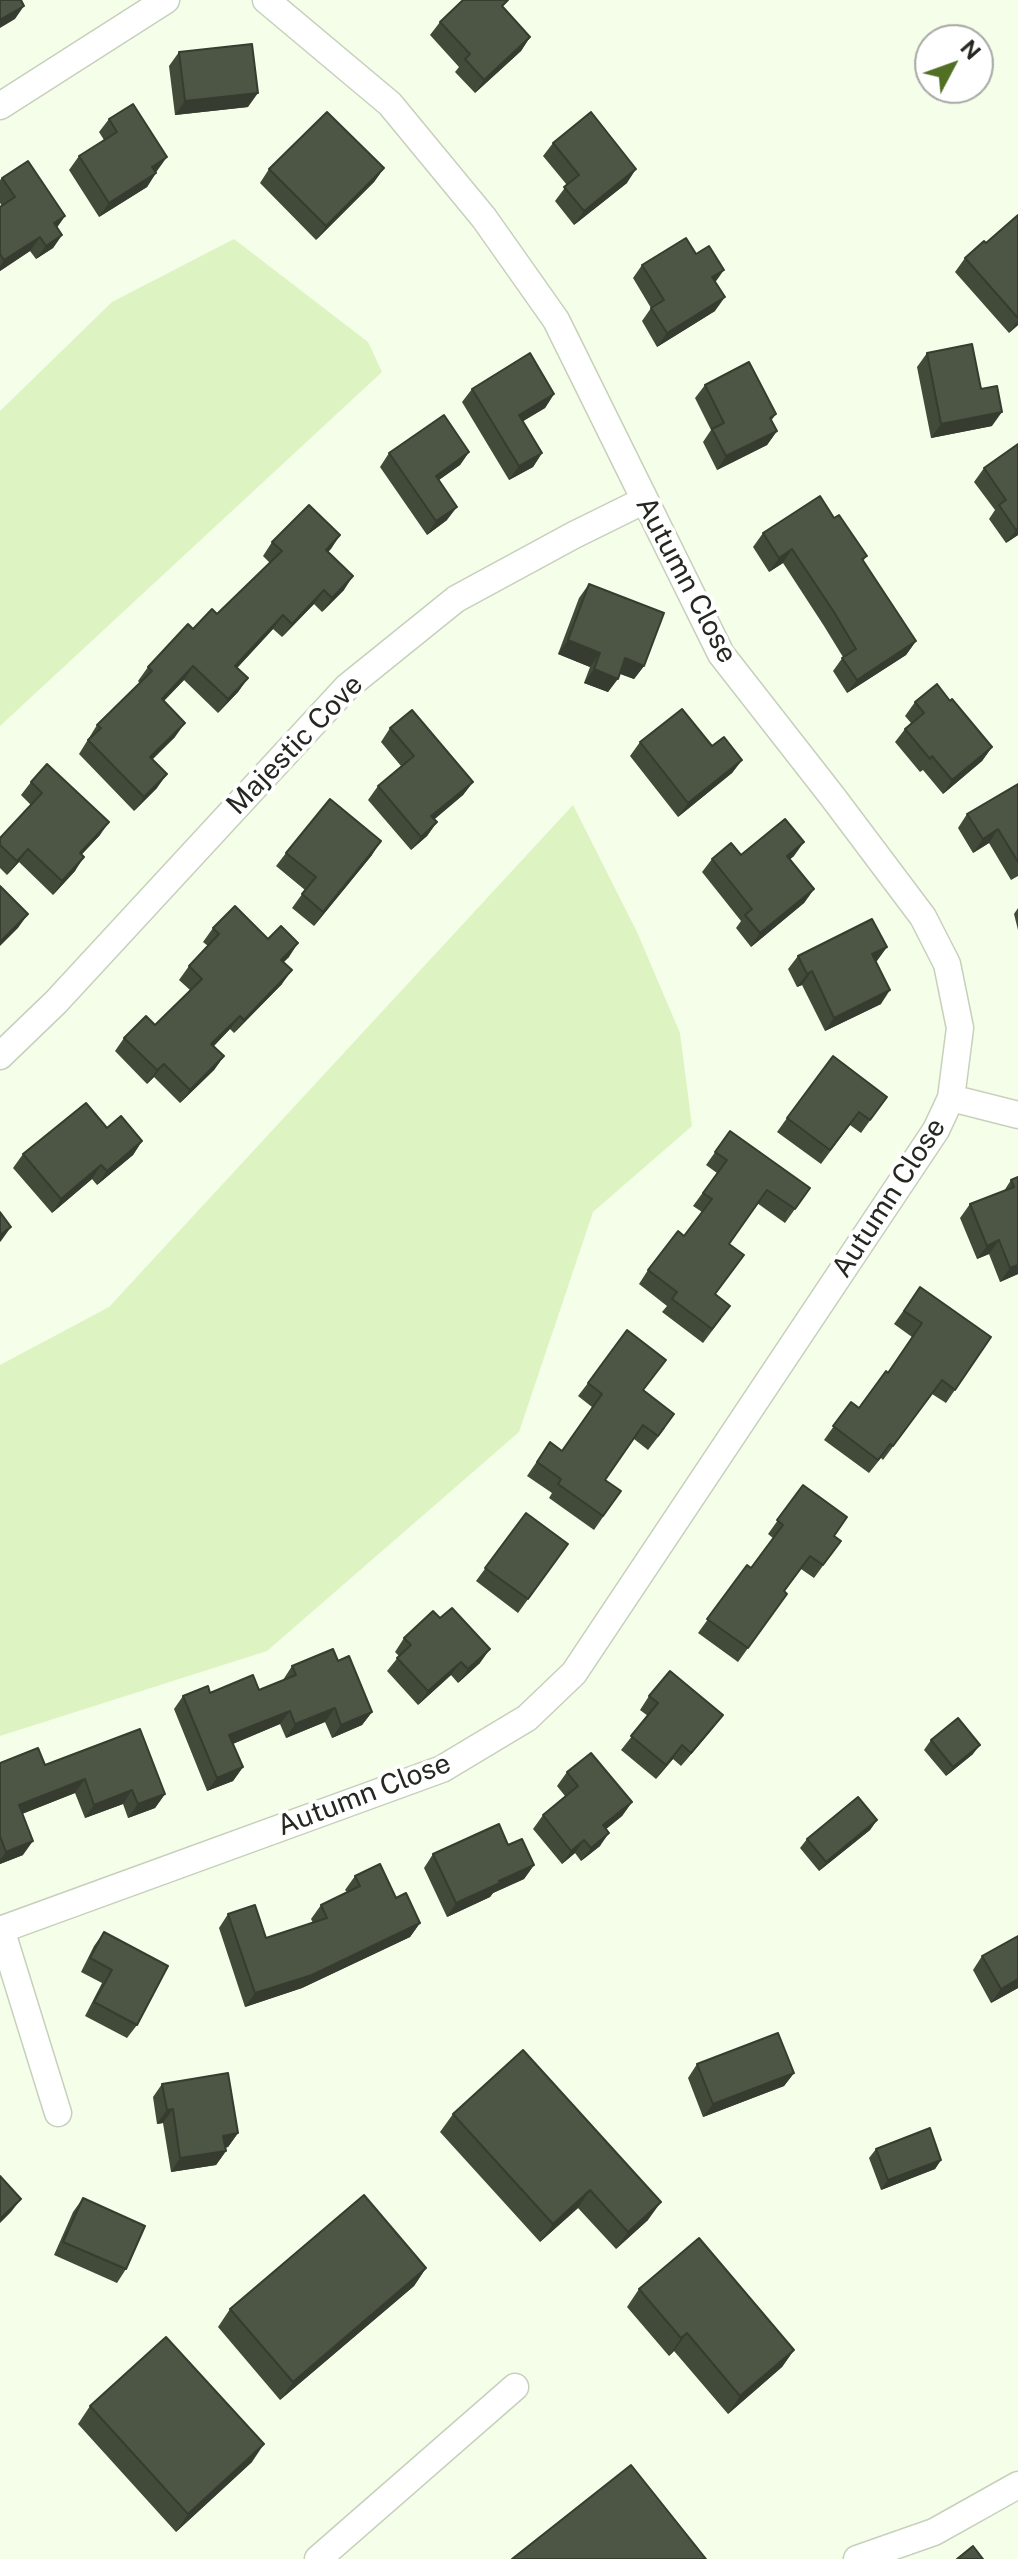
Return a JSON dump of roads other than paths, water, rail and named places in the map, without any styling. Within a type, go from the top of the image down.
[{"type":"street","points":[[0,106],[166,0]]},
{"type":"street","name":"Autumn Close","points":[[0,1930],[442,1769],[527,1718],[574,1673],[936,1130],[951,1098],[960,1028],[947,964],[923,917],[721,654],[556,320],[484,218],[390,104],[266,0]]},
{"type":"street","name":"Majestic Cove","points":[[0,1056],[56,1002],[347,687],[456,599],[643,501]]},
{"type":"street","points":[[951,1098],[1018,1115]]},
{"type":"street","points":[[0,1930],[58,2113]]},
{"type":"street","points":[[318,2559],[515,2387]]},
{"type":"street","points":[[857,2559],[934,2532],[1018,2485]]}]
